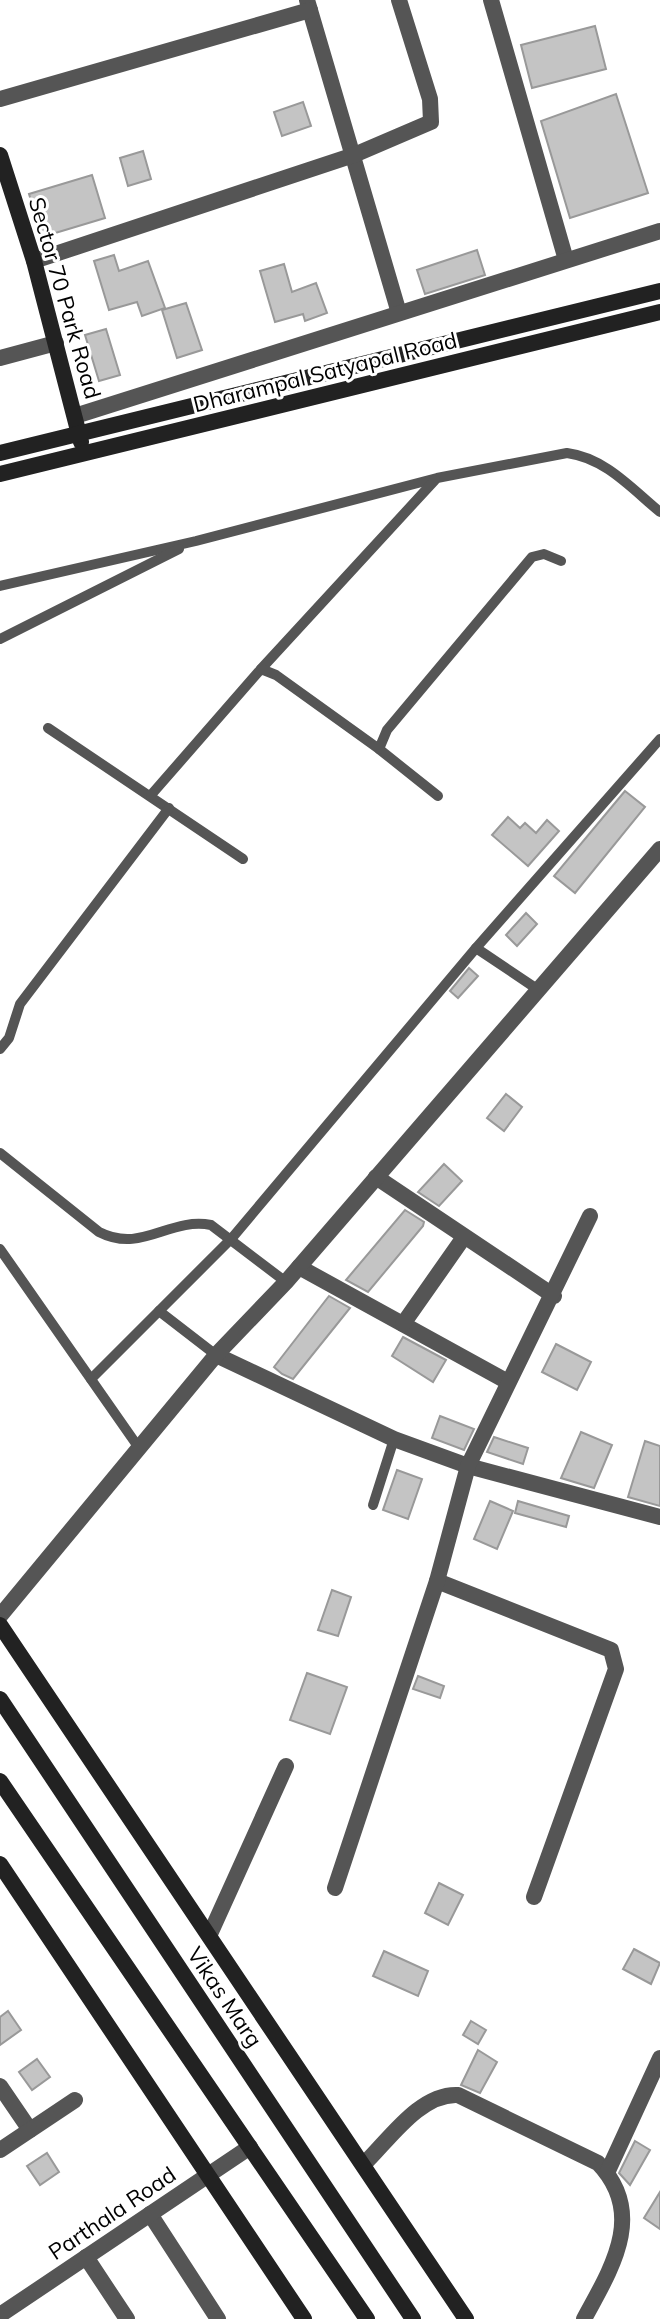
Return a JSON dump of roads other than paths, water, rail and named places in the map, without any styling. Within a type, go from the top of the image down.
[{"type":"street","points":[[34,261],[354,155],[423,128],[431,122],[433,115],[399,0]]},
{"type":"street","points":[[491,0],[566,260]]},
{"type":"street","points":[[0,99],[309,5],[399,313]]},
{"type":"street","name":"Sector 70 Park Road","points":[[0,155],[34,261],[83,454]]},
{"type":"street","points":[[75,416],[660,231]]},
{"type":"street","name":"Dharampal Satyapal Road","points":[[0,453],[660,291]]},
{"type":"street","name":"Dharampal Satyapal Road","points":[[0,474],[660,312]]},
{"type":"street","points":[[0,358],[56,343]]},
{"type":"street","points":[[0,1616],[216,1355],[286,1282],[660,849]]},
{"type":"street","points":[[376,1177],[554,1296]]},
{"type":"street","points":[[335,1888],[437,1581],[468,1466],[554,1296],[590,1216]]},
{"type":"street","points":[[403,1324],[464,1237]]},
{"type":"street","points":[[299,1267],[508,1382]]},
{"type":"street","points":[[216,1355],[394,1439],[468,1466],[660,1517]]},
{"type":"street","points":[[437,1581],[611,1650],[616,1669],[534,1897]]},
{"type":"street","points":[[0,1625],[466,2319]]},
{"type":"street","name":"Vikas Marg","points":[[0,1699],[413,2319]]},
{"type":"street","points":[[210,1934],[286,1766]]},
{"type":"street","points":[[0,1781],[367,2319]]},
{"type":"street","points":[[0,1864],[304,2319]]},
{"type":"street","points":[[607,2173],[660,2058]]},
{"type":"street","points":[[0,2086],[30,2130]]},
{"type":"street","points":[[364,2164],[428,2102],[444,2094],[458,2095],[579,2153],[607,2173],[621,2208],[623,2231],[620,2249],[584,2319]]},
{"type":"street","points":[[0,2150],[75,2100]]},
{"type":"street","name":"Parthala Road","points":[[0,2315],[250,2147]]},
{"type":"street","points":[[150,2214],[218,2319]]},
{"type":"street","points":[[86,2257],[127,2319]]},
{"type":"lane","points":[[0,586],[196,541],[437,478],[567,453],[588,456],[660,512]]},
{"type":"lane","points":[[151,795],[261,669],[437,478]]},
{"type":"lane","points":[[0,639],[196,541]]},
{"type":"lane","points":[[379,749],[387,730],[532,557],[544,554],[561,561]]},
{"type":"lane","points":[[261,669],[276,675],[438,796]]},
{"type":"lane","points":[[48,728],[243,859]]},
{"type":"lane","points":[[91,1379],[232,1238],[476,948],[660,739]]},
{"type":"lane","points":[[0,1049],[9,1038],[20,1004],[169,808]]},
{"type":"lane","points":[[476,948],[540,991]]},
{"type":"lane","points":[[0,1153],[99,1232],[113,1239],[139,1239],[197,1222],[211,1225],[286,1282]]},
{"type":"lane","points":[[0,1249],[139,1448]]},
{"type":"lane","points":[[159,1311],[216,1355]]},
{"type":"lane","points":[[373,1505],[394,1439]]}]
